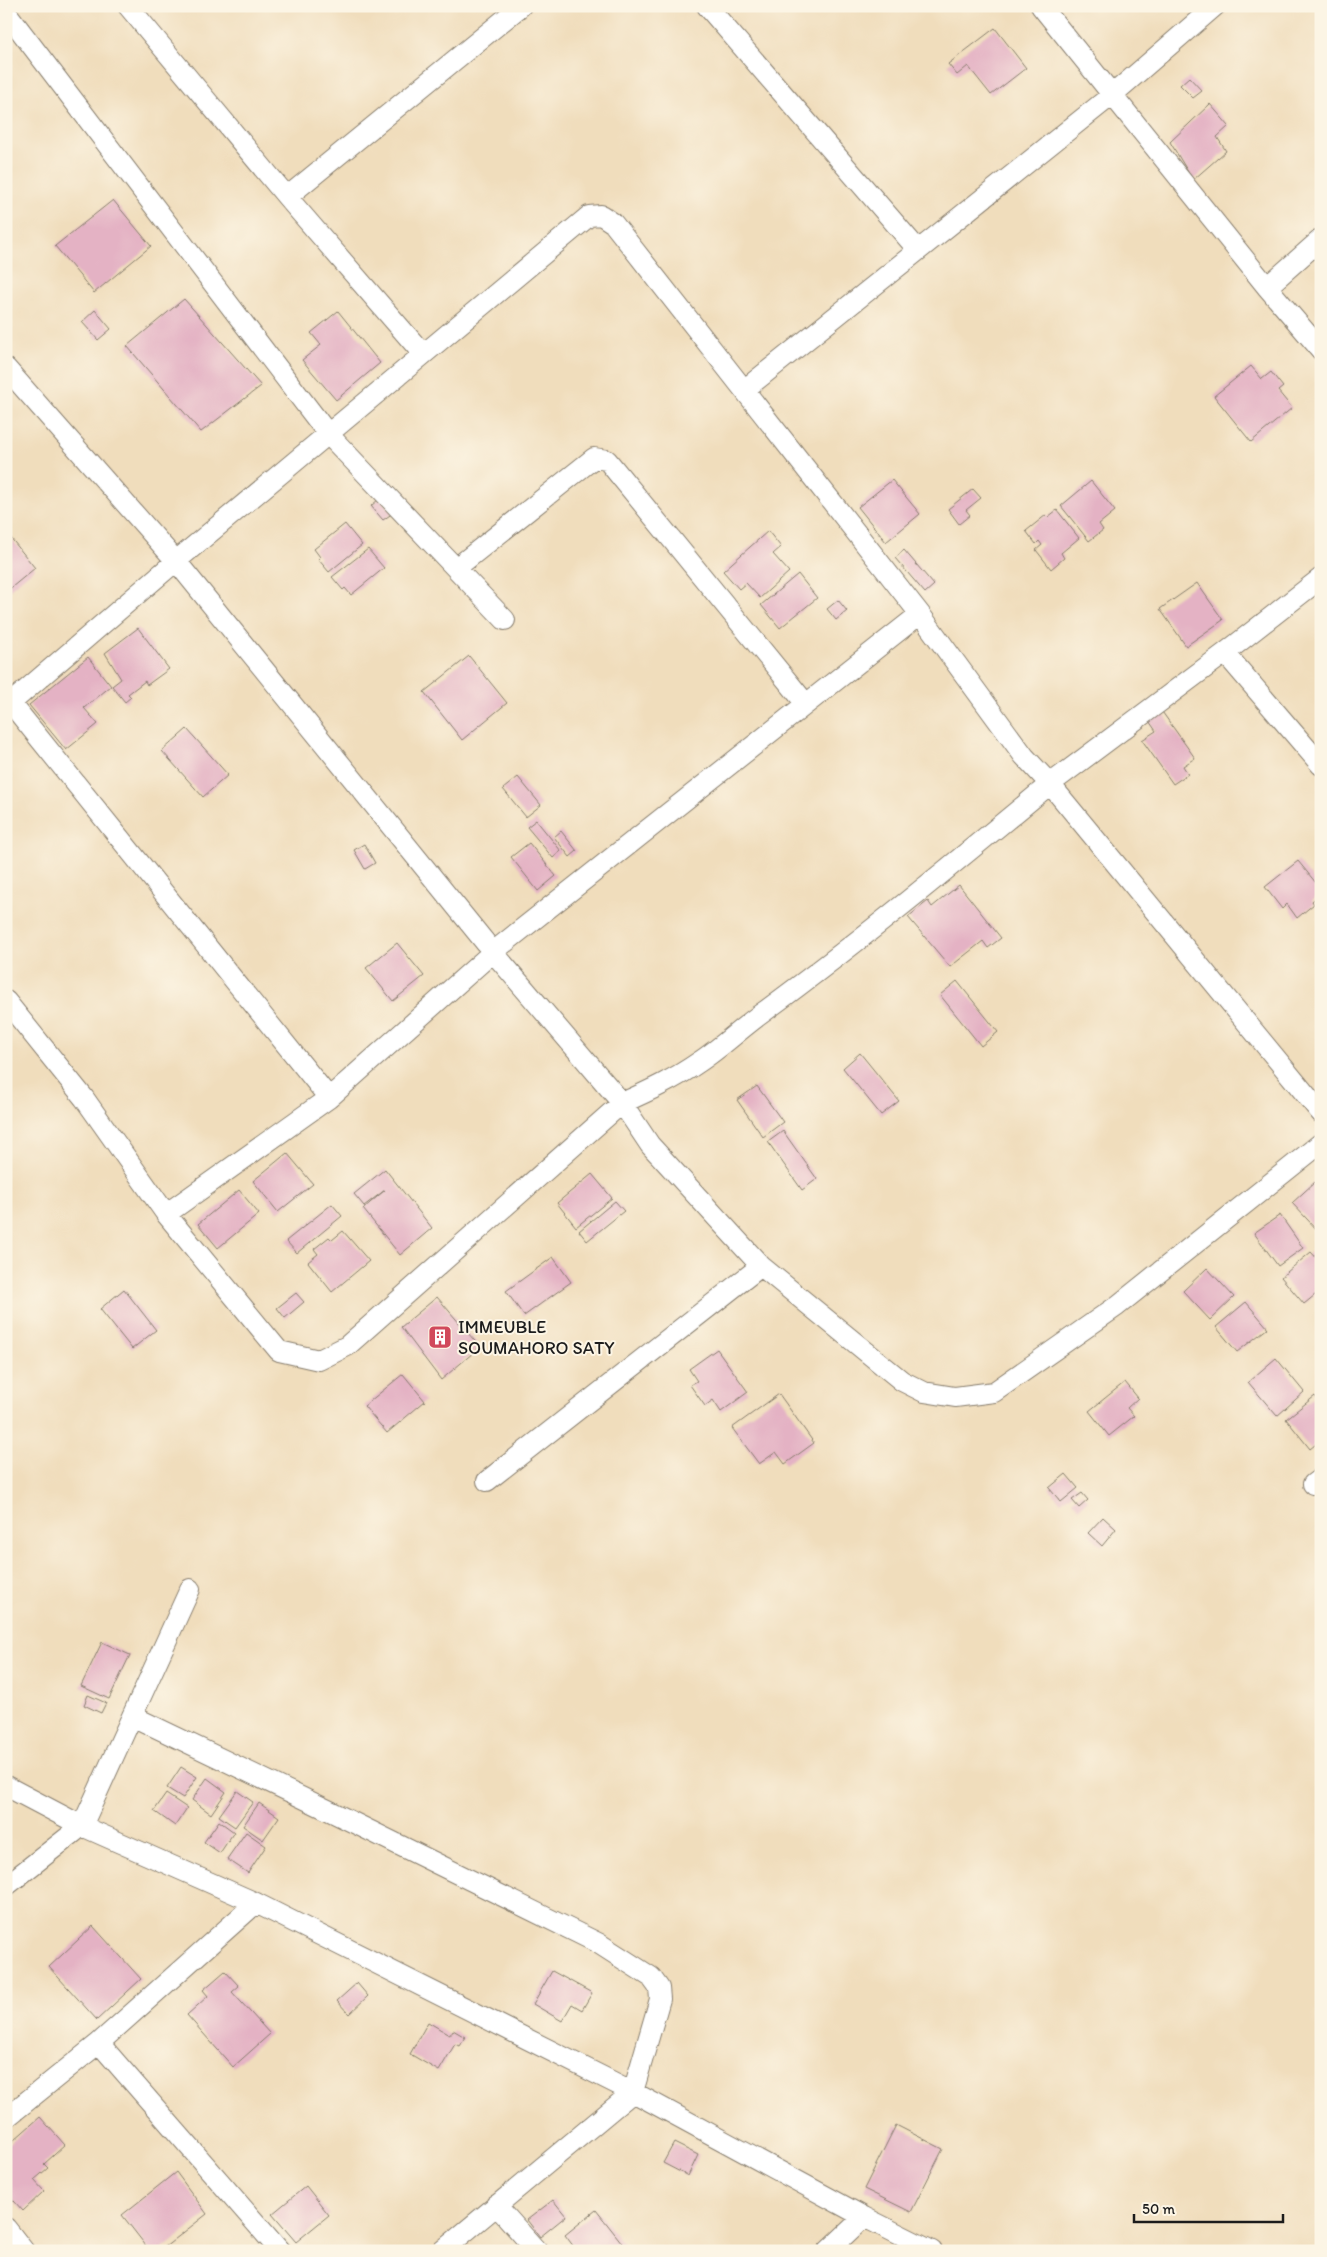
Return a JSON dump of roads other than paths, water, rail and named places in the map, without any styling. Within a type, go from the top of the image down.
[{"type":"street","points":[[287,197],[521,6]]},
{"type":"street","points":[[707,6],[918,250]]},
{"type":"street","points":[[1041,6],[1267,287],[1321,350]]},
{"type":"street","points":[[744,390],[1112,95],[1215,6]]},
{"type":"street","points":[[131,8],[287,197],[423,354]]},
{"type":"street","points":[[6,12],[328,434],[505,620]]},
{"type":"street","points":[[329,1098],[8,703],[589,216],[601,215],[614,223],[920,614],[1024,756],[1050,784],[1321,1114]]},
{"type":"street","points":[[1267,287],[1321,239]]},
{"type":"street","points":[[6,368],[176,561],[493,952],[622,1103],[650,1145],[761,1266],[910,1384],[924,1392],[955,1397],[994,1392],[1117,1306],[1321,1143]]},
{"type":"street","points":[[456,568],[594,458],[607,460],[806,704]]},
{"type":"street","points":[[6,1001],[84,1098],[166,1214],[279,1351],[319,1360],[347,1346],[622,1103],[671,1080],[700,1062],[741,1028],[834,961],[1050,784],[1225,654],[1321,578]]},
{"type":"street","points":[[166,1214],[329,1098],[493,952],[920,614]]},
{"type":"street","points":[[1225,654],[1321,765]]},
{"type":"street","points":[[487,1481],[761,1266]]},
{"type":"street","points":[[6,1886],[82,1826],[190,1589]]},
{"type":"street","points":[[132,1716],[598,1943],[651,1977],[659,1988],[660,1999],[633,2092],[442,2251]]},
{"type":"street","points":[[6,1786],[82,1826],[256,1903],[633,2092],[864,2217],[932,2251]]},
{"type":"street","points":[[6,2118],[99,2043],[256,1903]]},
{"type":"street","points":[[99,2043],[280,2251]]},
{"type":"street","points":[[496,2206],[537,2251]]},
{"type":"street","points":[[828,2251],[864,2217]]},
{"type":"street","points":[[6,2228],[24,2251]]},
{"type":"place","name":"IMMEUBLE SOUMAHORO SATY","points":[[440,1337]]}]
